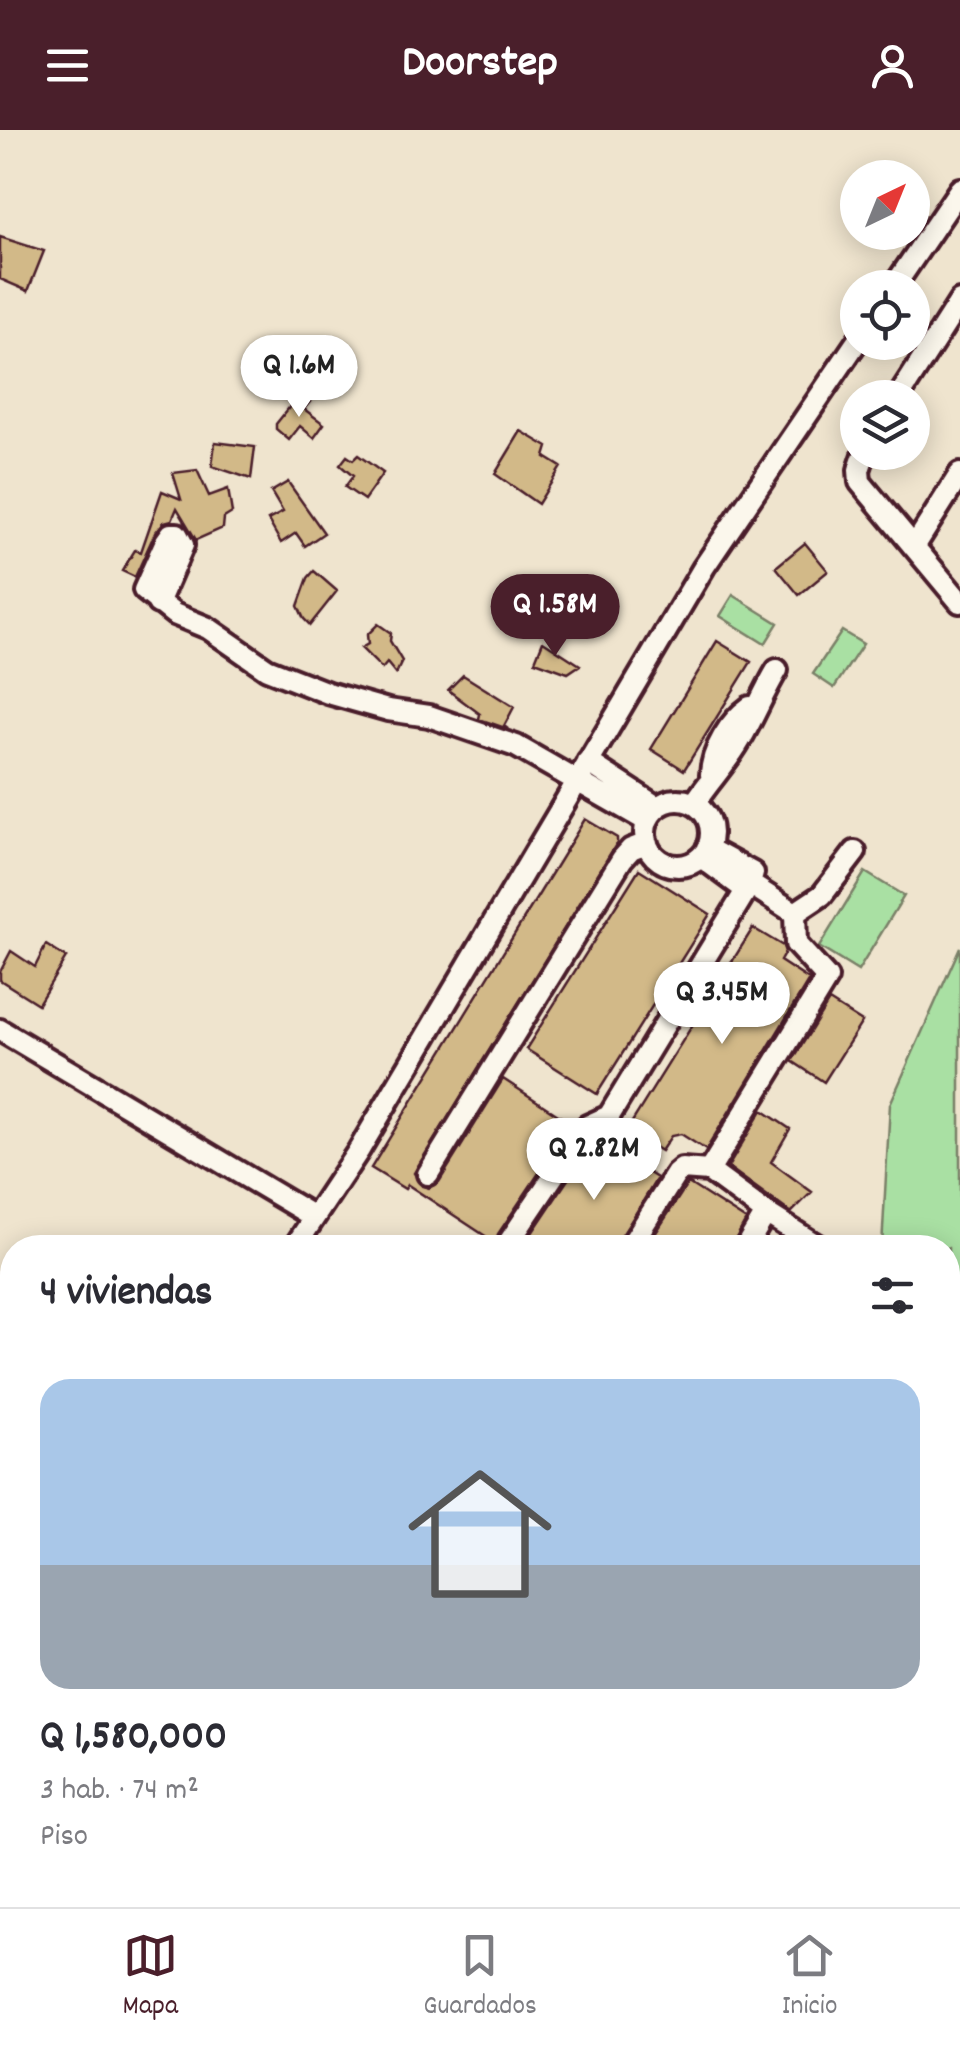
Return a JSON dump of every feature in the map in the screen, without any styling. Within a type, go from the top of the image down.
[{"type":"street","points":[[905,270],[960,189]]},
{"type":"street","points":[[910,380],[960,301]]},
{"type":"street","points":[[303,1235],[359,1150],[704,567],[844,360]]},
{"type":"street","points":[[859,470],[860,482],[960,602]]},
{"type":"street","points":[[914,547],[960,474]]},
{"type":"street","points":[[158,602],[208,628],[267,669],[328,693],[388,710],[430,716],[583,771],[652,814]]},
{"type":"street","points":[[694,804],[711,777],[711,760],[720,742],[742,713],[758,702],[777,670]]},
{"type":"street","points":[[672,800],[694,804],[707,818],[710,828],[704,853],[692,863],[670,865],[660,860],[647,843],[652,814],[672,800]]},
{"type":"street","points":[[428,1174],[622,859],[631,849],[647,843]]},
{"type":"street","points":[[794,913],[822,895],[855,852]]},
{"type":"street","points":[[704,853],[743,888],[750,884]]},
{"type":"street","points":[[750,884],[794,913]]},
{"type":"street","points":[[514,1235],[587,1126],[609,1116],[750,884]]},
{"type":"street","points":[[709,1171],[826,984],[824,972],[796,944],[794,913]]},
{"type":"street","points":[[0,1030],[314,1218]]},
{"type":"street","points":[[637,1235],[682,1168],[709,1171],[801,1235]]},
{"type":"street","points":[[753,1235],[766,1213]]},
{"type":"green space","points":[[733,595],[778,623],[765,644],[720,616]]},
{"type":"green space","points":[[842,631],[863,644],[834,688],[813,674]]},
{"type":"green space","points":[[865,872],[904,896],[858,971],[819,947]]},
{"type":"green space","points":[[960,947],[960,1235],[883,1235],[890,1104]]},
{"type":"building","points":[[0,237],[44,251],[28,291],[0,279]]},
{"type":"building","points":[[300,394],[310,402],[304,409],[324,424],[314,438],[300,426],[289,440],[276,429],[276,424]]},
{"type":"building","points":[[521,431],[548,447],[545,457],[561,467],[538,504],[495,474]]},
{"type":"building","points":[[215,442],[255,447],[251,479],[212,466]]},
{"type":"building","points":[[358,455],[383,473],[364,500],[345,487],[353,476],[340,465],[347,456],[353,460]]},
{"type":"building","points":[[197,470],[209,496],[228,489],[232,513],[224,518],[223,528],[196,540],[177,508],[172,520],[164,522],[155,533],[135,577],[122,571],[135,550],[141,552],[162,491],[181,499],[173,473]]},
{"type":"building","points":[[288,482],[324,533],[305,546],[296,533],[281,543],[268,520],[283,512],[271,492]]},
{"type":"building","points":[[805,543],[828,571],[799,595],[776,567]]},
{"type":"building","points":[[314,571],[337,591],[310,625],[298,606]]},
{"type":"building","points":[[378,624],[391,633],[390,641],[402,661],[396,674],[387,663],[382,669],[361,648],[368,644],[367,635]]},
{"type":"building","points":[[543,641],[580,665],[568,673],[535,661]]},
{"type":"building","points":[[717,641],[751,662],[684,770],[651,749]]},
{"type":"building","points":[[463,675],[514,707],[504,726],[508,729],[479,719],[480,714],[448,690]]},
{"type":"building","points":[[585,819],[617,838],[414,1173],[422,1186],[429,1188],[439,1182],[503,1079],[572,1124],[498,1235],[484,1235],[408,1185],[405,1189],[371,1168]]},
{"type":"building","points":[[639,869],[710,914],[597,1094],[526,1049]]},
{"type":"building","points":[[753,928],[783,946],[785,952],[780,961],[809,980],[706,1150],[681,1134],[671,1136],[661,1151],[627,1130]]},
{"type":"building","points":[[46,945],[66,958],[38,1004],[0,980],[0,972],[11,951],[35,967]]},
{"type":"building","points":[[829,1001],[862,1022],[824,1082],[792,1061]]},
{"type":"building","points":[[762,1110],[790,1129],[771,1162],[812,1192],[791,1213],[728,1167]]},
{"type":"building","points":[[595,1139],[657,1178],[623,1235],[531,1235]]},
{"type":"building","points":[[688,1183],[746,1220],[738,1235],[654,1235]]}]
